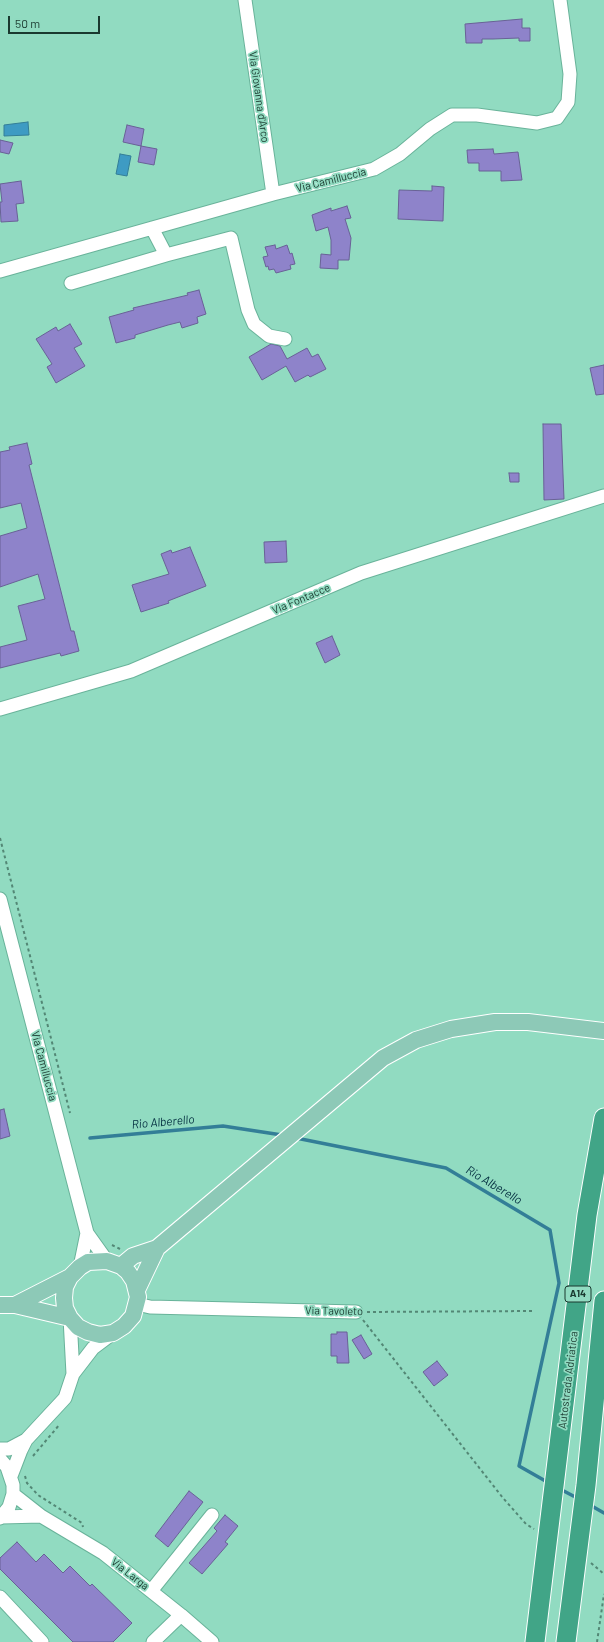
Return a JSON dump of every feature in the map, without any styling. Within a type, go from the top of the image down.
[{"type":"highway","name":"Autostrada Adriatica","points":[[535,1642],[587,1215],[604,1118]]},
{"type":"highway","name":"A14","points":[[566,1642],[586,1484],[604,1302]]},
{"type":"main road","points":[[8,1305],[75,1272],[88,1262],[120,1261],[157,1248],[383,1058],[416,1040],[472,1024],[514,1022],[604,1031]]},
{"type":"main road","points":[[75,1272],[65,1287],[65,1308],[70,1318],[78,1327],[88,1332],[100,1334],[113,1332],[124,1326],[133,1316],[137,1297],[157,1248]]},
{"type":"main road","points":[[120,1261],[128,1272],[137,1297]]},
{"type":"main road","points":[[8,1305],[70,1318]]},
{"type":"street","name":"Via Giovanna d'Arco","points":[[245,0],[273,194]]},
{"type":"street","name":"Via Camilluccia","points":[[0,271],[273,194],[374,169],[400,154],[430,128],[452,115],[477,115],[537,123],[557,118],[568,102],[570,74],[560,0]]},
{"type":"street","points":[[152,228],[166,255]]},
{"type":"street","points":[[71,283],[166,255],[231,238],[248,310],[254,324],[269,336],[285,339]]},
{"type":"street","name":"Via Fontacce","points":[[0,709],[131,671],[361,573],[604,496]]},
{"type":"street","name":"Via Camilluccia","points":[[0,899],[87,1233],[75,1272]]},
{"type":"street","name":"Via Camilluccia","points":[[87,1233],[120,1261]]},
{"type":"street","name":"Via Tavoleto","points":[[137,1297],[150,1307],[356,1312]]},
{"type":"street","points":[[70,1318],[73,1374]]},
{"type":"street","points":[[11,1476],[26,1440],[65,1398],[73,1374],[93,1348],[113,1332]]},
{"type":"street","points":[[0,1449],[9,1448],[26,1440]]},
{"type":"street","points":[[0,1458],[7,1467],[11,1476],[13,1494],[9,1507],[1,1518]]},
{"type":"street","name":"Via Larga","points":[[13,1494],[41,1516],[103,1553],[181,1615],[212,1642]]},
{"type":"street","points":[[1,1518],[41,1516]]},
{"type":"street","points":[[151,1591],[212,1516]]},
{"type":"street","points":[[0,1598],[42,1642]]},
{"type":"street","points":[[153,1642],[181,1615]]},
{"type":"path","points":[[0,838],[70,1114]]},
{"type":"path","points":[[106,1242],[120,1261]]},
{"type":"path","name":"Via Tavoleto","points":[[356,1312],[532,1311]]},
{"type":"path","points":[[356,1312],[503,1498],[526,1524],[538,1531]]},
{"type":"path","points":[[32,1457],[62,1422]]},
{"type":"path","points":[[25,1476],[27,1483],[38,1495],[82,1523],[86,1544]]},
{"type":"path","points":[[590,1562],[604,1574]]},
{"type":"path","points":[[597,1642],[604,1594]]},
{"type":"water","points":[[28,122],[29,135],[4,136],[4,125]]},
{"type":"water","points":[[120,154],[131,156],[127,176],[116,174]]},
{"type":"building","points":[[522,19],[522,28],[530,28],[530,41],[519,41],[519,38],[482,39],[482,43],[466,43],[465,24]]},
{"type":"building","points":[[127,125],[144,129],[141,146],[123,142]]},
{"type":"building","points":[[0,140],[13,143],[9,154],[0,152]]},
{"type":"building","points":[[141,146],[157,149],[154,165],[138,162]]},
{"type":"building","points":[[493,149],[494,154],[518,152],[522,180],[501,181],[501,171],[479,171],[479,163],[468,163],[467,150]]},
{"type":"building","points":[[21,181],[24,203],[16,204],[18,221],[1,222],[0,202],[2,202],[0,184]]},
{"type":"building","points":[[432,186],[444,187],[443,221],[398,219],[399,190],[432,191]]},
{"type":"building","points":[[347,206],[351,218],[345,219],[351,238],[349,260],[338,260],[338,269],[320,268],[321,254],[331,255],[331,240],[328,227],[316,231],[312,215],[331,208],[331,211]]},
{"type":"building","points":[[275,245],[276,249],[287,245],[290,254],[292,253],[295,264],[290,265],[291,269],[276,273],[274,269],[269,270],[268,266],[266,267],[263,257],[268,256],[265,247]]},
{"type":"building","points":[[199,290],[206,314],[197,317],[198,323],[182,328],[180,322],[135,335],[135,338],[116,343],[109,317],[134,310],[133,308],[188,295],[187,293]]},
{"type":"building","points":[[70,324],[82,344],[74,348],[85,366],[56,383],[47,367],[52,364],[36,339],[56,327],[58,331]]},
{"type":"building","points":[[271,344],[280,346],[287,359],[307,348],[312,357],[318,354],[326,369],[310,377],[308,375],[295,382],[286,366],[262,380],[249,357]]},
{"type":"building","points":[[604,365],[604,394],[596,395],[590,368]]},
{"type":"building","points":[[543,424],[561,424],[564,499],[544,500]]},
{"type":"building","points":[[27,443],[32,464],[29,465],[71,631],[74,631],[79,651],[61,656],[60,653],[0,668],[0,647],[27,640],[18,606],[45,599],[38,574],[0,587],[0,536],[27,528],[21,503],[0,508],[0,452],[10,450],[9,447]]},
{"type":"building","points":[[509,473],[519,473],[519,482],[510,482]]},
{"type":"building","points":[[286,541],[287,562],[265,563],[264,542]]},
{"type":"building","points":[[190,547],[206,586],[168,601],[169,603],[141,612],[132,585],[169,574],[161,554],[171,550],[172,553]]},
{"type":"building","points":[[332,636],[340,655],[325,663],[316,643]]},
{"type":"building","points":[[4,1109],[10,1136],[0,1139],[0,1110]]},
{"type":"building","points":[[337,1332],[347,1332],[349,1363],[337,1363],[337,1356],[331,1356],[331,1334],[337,1334]]},
{"type":"building","points":[[361,1335],[372,1354],[364,1359],[352,1340]]},
{"type":"building","points":[[437,1361],[448,1375],[434,1386],[423,1372]]},
{"type":"building","points":[[189,1491],[203,1502],[168,1547],[155,1536]]},
{"type":"building","points":[[225,1515],[238,1526],[225,1542],[228,1544],[202,1574],[189,1563],[217,1531],[214,1528]]},
{"type":"building","points":[[17,1542],[36,1562],[44,1554],[63,1573],[70,1566],[90,1586],[92,1584],[132,1623],[113,1642],[73,1642],[0,1569],[0,1558]]},
{"type":"waterway","name":"Rio Alberello","points":[[90,1138],[223,1126],[282,1135]]},
{"type":"waterway","name":"Rio Alberello","points":[[296,1138],[446,1168],[550,1230],[559,1283],[519,1466],[549,1483]]},
{"type":"waterway","name":"Rio Alberello","points":[[560,1489],[579,1499]]},
{"type":"waterway","name":"Rio Alberello","points":[[590,1505],[604,1513]]}]
